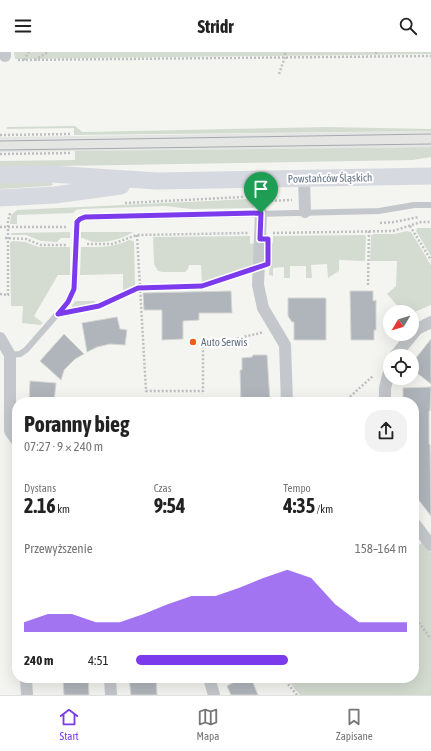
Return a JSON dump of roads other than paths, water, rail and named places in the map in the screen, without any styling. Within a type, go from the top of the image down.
[{"type":"main road","name":"Powstańców Śląskich","points":[[0,175],[51,174],[157,181],[431,176]]},
{"type":"main road","name":"Powstańców Śląskich","points":[[0,198],[55,195],[157,181]]},
{"type":"street","points":[[304,178],[305,212]]},
{"type":"street","points":[[261,213],[258,285],[263,308],[285,345],[288,397]]},
{"type":"street","points":[[401,349],[417,329],[431,322]]},
{"type":"street","points":[[0,338],[10,355],[5,388],[10,431],[12,434]]},
{"type":"street","points":[[385,385],[385,397]]},
{"type":"street","points":[[419,529],[431,545]]},
{"type":"street","points":[[26,683],[27,695]]},
{"type":"street","points":[[110,683],[111,695]]},
{"type":"street","points":[[210,683],[214,695]]},
{"type":"lane","points":[[10,355],[23,352],[68,302],[74,289],[77,222],[85,217],[382,211],[414,205],[431,205]]},
{"type":"tram line","points":[[0,141],[431,134]]},
{"type":"tram line","points":[[0,150],[431,144]]},
{"type":"place","name":"Auto Serwis","points":[[193,342]]}]
